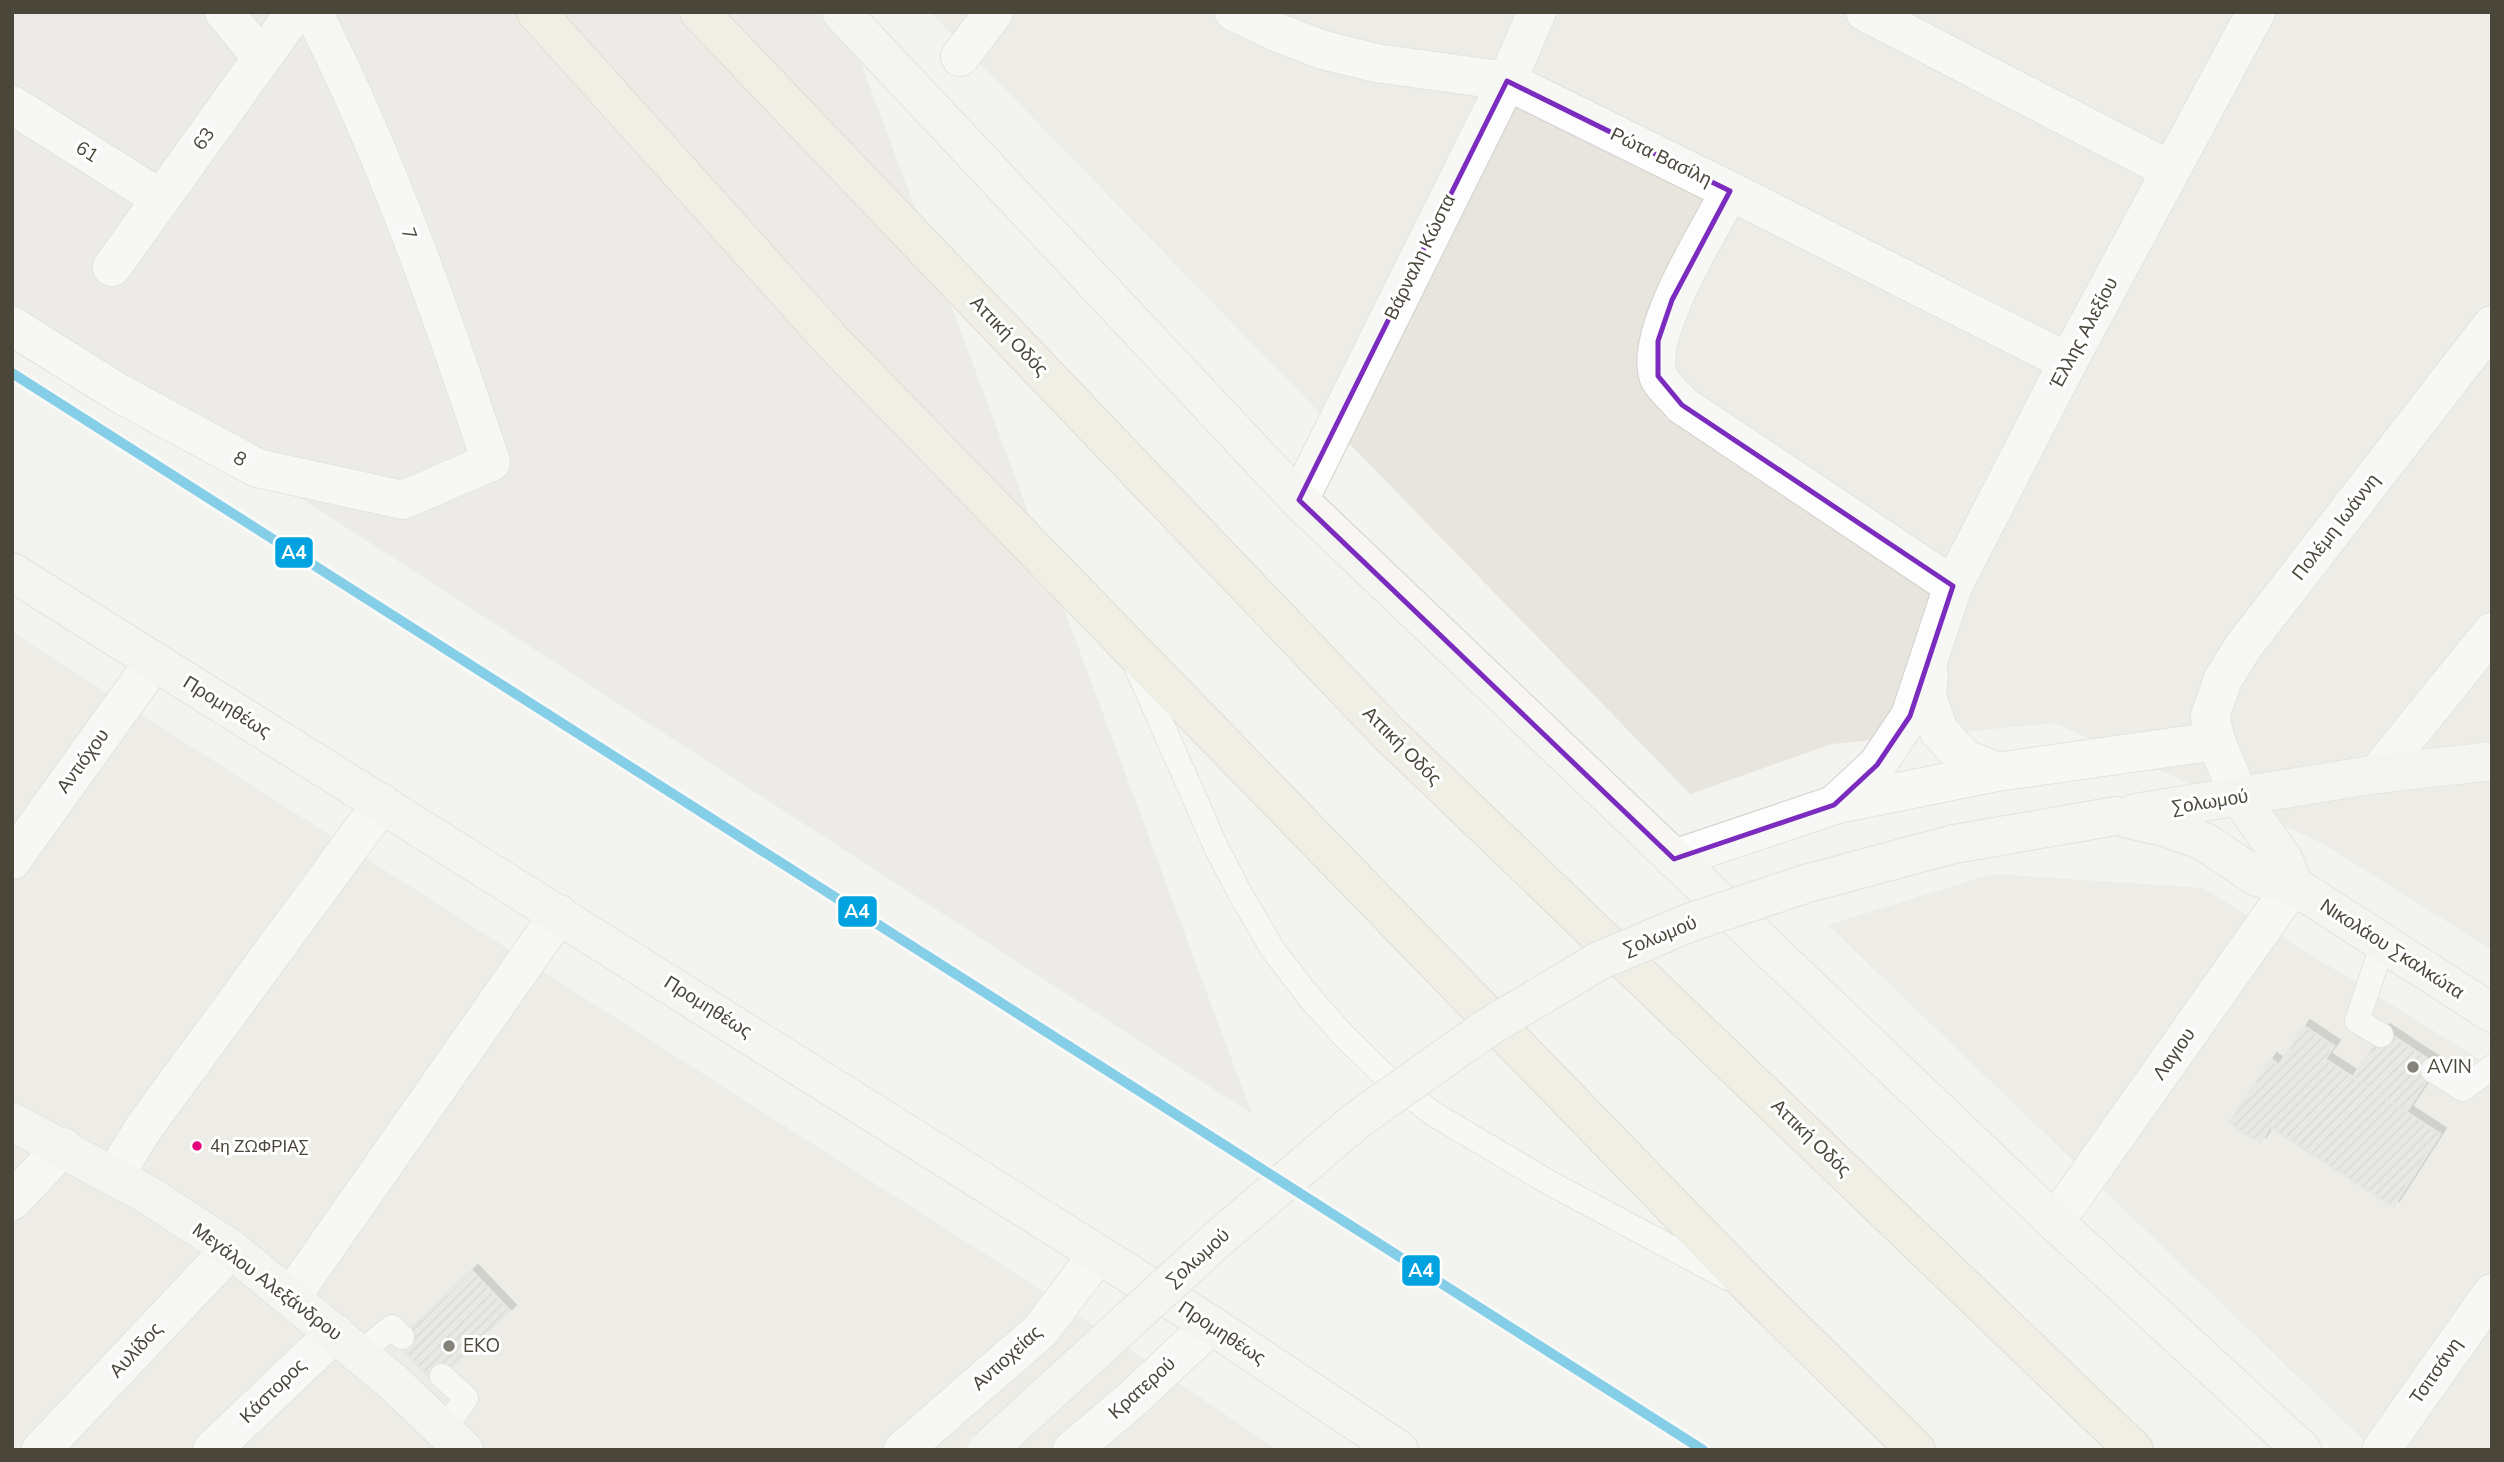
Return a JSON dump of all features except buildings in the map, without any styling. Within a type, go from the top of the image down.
[{"type":"highway","points":[[536,12],[831,340],[1756,1292],[1916,1450]]},
{"type":"highway","name":"Αττική Οδός","points":[[699,12],[1387,732],[2134,1450]]},
{"type":"street","points":[[223,12],[262,58]]},
{"type":"street","name":"63","points":[[112,267],[295,12]]},
{"type":"street","name":"7","points":[[313,12],[345,75],[402,214],[491,462]]},
{"type":"street","points":[[841,12],[1299,500],[2055,1222],[2302,1450]]},
{"type":"street","points":[[960,57],[994,12]]},
{"type":"street","name":"Βάρναλη Κώστα","points":[[1299,500],[1507,81],[1537,12]]},
{"type":"street","points":[[1865,12],[2170,170]]},
{"type":"street","name":"Έλλης Αλεξίου","points":[[1834,805],[1877,765],[1910,716],[1953,586],[2068,362],[2256,12]]},
{"type":"street","name":"Ρώτα Βασίλη","points":[[1238,13],[1323,50],[1376,63],[1507,81],[2068,362]]},
{"type":"street","name":"61","points":[[12,105],[161,199]]},
{"type":"street","points":[[1730,191],[1672,300],[1658,341],[1658,376],[1682,405],[1953,586]]},
{"type":"street","name":"Πολέμη Ιωάννη","points":[[2240,798],[2216,741],[2210,716],[2223,679],[2243,647],[2492,325]]},
{"type":"street","name":"8","points":[[12,326],[117,392],[257,468],[403,500],[491,462]]},
{"type":"street","name":"Προμηθέως","points":[[12,572],[1211,1325],[1388,1447]]},
{"type":"street","points":[[2377,774],[2492,632]]},
{"type":"street","name":"Αντιόχου","points":[[12,860],[154,662]]},
{"type":"street","name":"Έλλης Αλεξίου","points":[[1930,662],[1927,697],[1939,731],[1964,758],[1997,772]]},
{"type":"street","points":[[1674,859],[1834,805],[1997,772],[2216,741]]},
{"type":"street","name":"Σολωμού","points":[[986,1450],[1219,1238],[1357,1120],[1490,1026],[1599,961],[1691,922],[1805,884],[1954,844],[2377,774],[2492,761]]},
{"type":"street","points":[[2240,798],[2284,860],[2293,885]]},
{"type":"street","points":[[114,1176],[145,1126],[382,803]]},
{"type":"street","name":"Νικολάου Σκαλκώτα","points":[[2116,816],[2168,828],[2205,842],[2257,877],[2293,885],[2492,1013]]},
{"type":"street","name":"Λαγιου","points":[[2055,1222],[2293,885]]},
{"type":"street","points":[[291,1297],[559,914]]},
{"type":"street","name":"Μεγάλου Αλεξάνδρου","points":[[12,1122],[148,1195],[231,1249],[347,1343],[452,1442]]},
{"type":"street","points":[[12,1201],[62,1147]]},
{"type":"street","name":"Αυλίδος","points":[[41,1450],[231,1249]]},
{"type":"street","name":"Αντιοχείας","points":[[903,1450],[1041,1330],[1098,1254]]},
{"type":"street","name":"Τσιτσάνη","points":[[2381,1450],[2492,1293]]},
{"type":"street","name":"Κρατερού","points":[[1072,1450],[1129,1402],[1211,1325]]},
{"type":"street","name":"Κάστορος","points":[[212,1450],[347,1343]]},
{"type":"lane","points":[[1126,643],[1217,849],[1242,897],[1273,950],[1344,1036],[1385,1076],[1432,1113],[1548,1182],[1756,1292]]},
{"type":"lane","points":[[2381,1035],[2357,1021],[2383,943]]},
{"type":"lane","points":[[2433,1070],[2463,1089],[2492,1067]]},
{"type":"lane","points":[[347,1343],[392,1327],[402,1337]]},
{"type":"lane","points":[[442,1376],[466,1398],[452,1442]]},
{"type":"highlighted area","points":[[1507,81],[1730,191],[1672,300],[1658,341],[1658,376],[1682,405],[1953,586],[1910,716],[1877,765],[1834,805],[1674,859],[1299,500]]},
{"type":"shaded area","points":[[12,12],[842,12],[1252,1114],[12,311]]},
{"type":"shaded area","points":[[930,12],[2492,12],[2492,950],[2320,842],[2055,723],[1832,744],[1690,794]]},
{"type":"shaded area","points":[[12,632],[1032,1284],[1278,1450],[12,1450]]},
{"type":"shaded area","points":[[1992,874],[2203,888],[2492,1067],[2492,1450],[2374,1450],[1828,925]]},
{"type":"transit line","name":"A4","points":[[12,373],[1703,1450]]},
{"type":"place","name":"AVIN","points":[[2413,1067]]},
{"type":"place","name":"4η ΖΩΦΡΙΑΣ","points":[[197,1146]]},
{"type":"place","name":"EKO","points":[[449,1346]]}]
